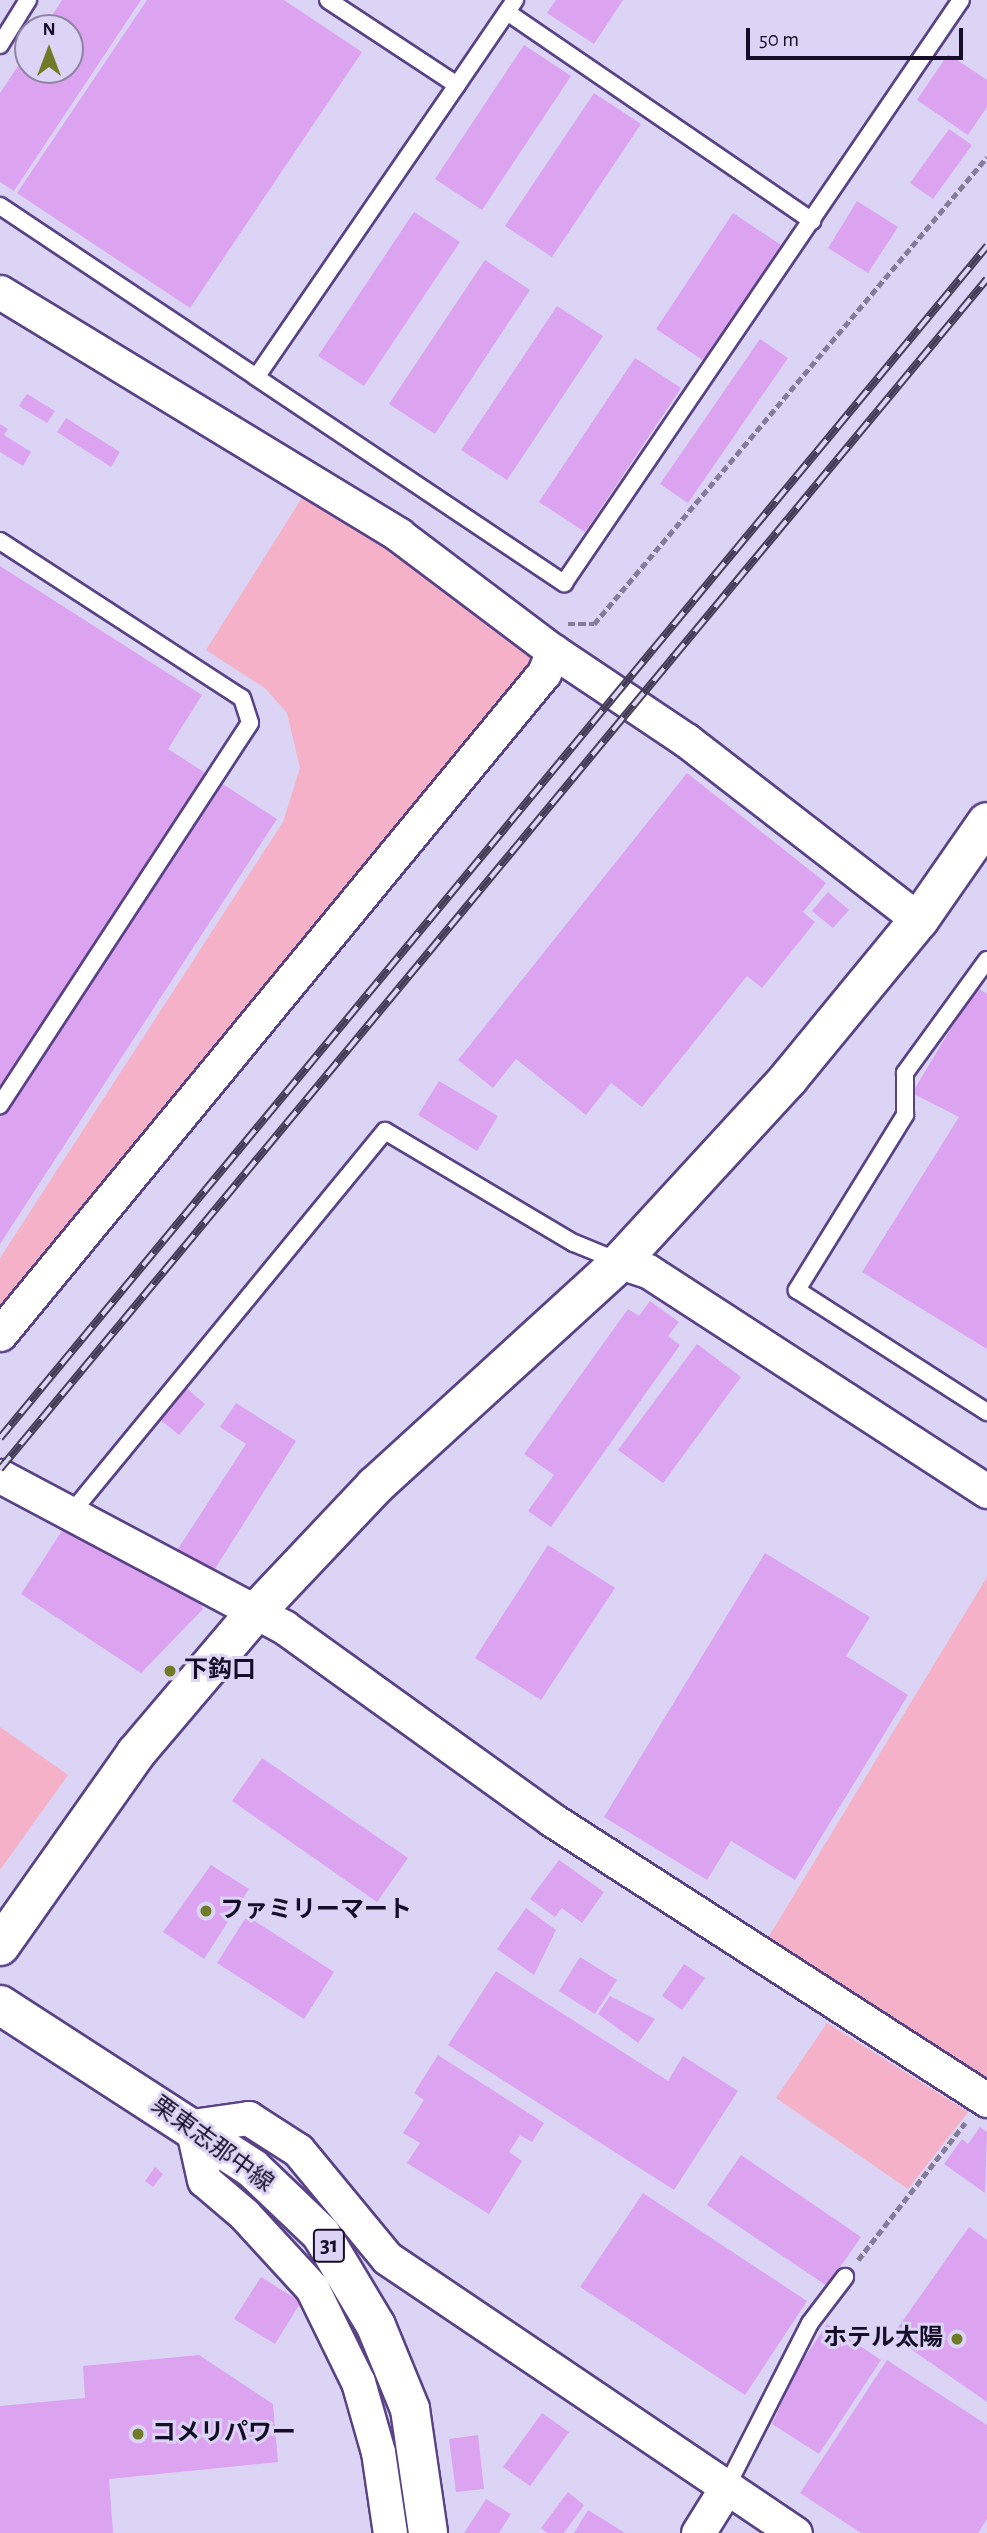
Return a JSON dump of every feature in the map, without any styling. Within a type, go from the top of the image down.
[{"type":"street","points":[[0,292],[399,535],[554,637],[919,920]]},
{"type":"street","points":[[0,1334],[544,673],[554,637]]},
{"type":"street","points":[[0,1946],[136,1754],[253,1615],[375,1486],[620,1262],[789,1078],[919,920],[987,822]]},
{"type":"street","points":[[620,1262],[648,1271],[987,1491]]},
{"type":"street","points":[[0,1476],[14,1488],[72,1512],[253,1615],[284,1627],[551,1819],[985,2099]]},
{"type":"street","name":"栗東志那中線","points":[[0,2005],[192,2126],[251,2168],[321,2234],[376,2326],[410,2409],[428,2533]]},
{"type":"street","points":[[390,2533],[378,2452],[358,2382],[312,2288],[244,2214],[204,2180],[192,2126],[248,2118],[298,2150],[387,2258],[795,2533]]},
{"type":"street","points":[[698,2533],[726,2488]]},
{"type":"lane","points":[[0,45],[28,0]]},
{"type":"lane","points":[[328,0],[457,85]]},
{"type":"lane","points":[[0,206],[564,583],[961,0]]},
{"type":"lane","points":[[256,377],[511,6],[812,221]]},
{"type":"lane","points":[[0,541],[242,698],[250,723],[0,1105]]},
{"type":"lane","points":[[987,960],[905,1073],[905,1115],[797,1290],[987,1412]]},
{"type":"lane","points":[[72,1512],[385,1131],[574,1243],[620,1262]]},
{"type":"lane","points":[[726,2488],[810,2323],[845,2277]]},
{"type":"path","points":[[554,637],[594,624],[987,157]]},
{"type":"path","points":[[845,2277],[985,2099]]},
{"type":"shaded area","points":[[305,493],[416,564],[534,654],[534,668],[0,1311],[0,1258],[283,822],[300,768],[287,713],[266,689],[206,650]]},
{"type":"shaded area","points":[[987,1577],[987,2079],[768,1938]]},
{"type":"shaded area","points":[[0,1727],[68,1775],[0,1870]]},
{"type":"shaded area","points":[[827,2023],[968,2112],[908,2189],[776,2098]]},
{"type":"building","points":[[62,0],[141,0],[14,191],[0,182],[0,93],[14,72],[14,84],[84,84],[84,14],[53,14]]},
{"type":"building","points":[[147,0],[284,0],[362,52],[190,308],[17,193]]},
{"type":"building","points":[[556,0],[623,0],[594,44],[547,13]]},
{"type":"building","points":[[524,45],[571,76],[482,210],[435,179]]},
{"type":"building","points":[[948,54],[987,80],[987,107],[968,135],[917,100]]},
{"type":"building","points":[[594,93],[641,124],[552,257],[505,226]]},
{"type":"building","points":[[949,129],[972,145],[933,199],[910,183]]},
{"type":"building","points":[[857,201],[898,227],[868,273],[828,248]]},
{"type":"building","points":[[414,212],[460,242],[364,386],[318,356]]},
{"type":"building","points":[[733,213],[781,245],[704,361],[656,329]]},
{"type":"building","points":[[485,260],[530,290],[435,434],[389,404]]},
{"type":"building","points":[[557,306],[603,336],[507,480],[461,450]]},
{"type":"building","points":[[760,339],[788,358],[688,503],[660,484]]},
{"type":"building","points":[[635,358],[681,388],[585,532],[539,502]]},
{"type":"building","points":[[27,394],[55,411],[47,423],[19,406]]},
{"type":"building","points":[[66,418],[120,452],[111,467],[57,432]]},
{"type":"building","points":[[0,424],[8,429],[4,435],[31,452],[23,466],[0,452]]},
{"type":"building","points":[[0,566],[202,695],[168,749],[277,819],[0,1244]]},
{"type":"building","points":[[687,773],[826,883],[803,912],[815,922],[762,988],[747,976],[642,1107],[611,1083],[586,1115],[516,1059],[493,1088],[458,1060]]},
{"type":"building","points":[[828,892],[849,910],[833,928],[812,911]]},
{"type":"building","points":[[976,987],[987,994],[987,1349],[862,1272],[959,1117],[912,1093]]},
{"type":"building","points":[[439,1081],[498,1116],[477,1151],[418,1115]]},
{"type":"building","points":[[650,1301],[679,1322],[668,1336],[680,1345],[551,1527],[528,1511],[554,1475],[524,1454],[628,1309],[639,1316]]},
{"type":"building","points":[[697,1344],[741,1377],[663,1483],[618,1450]]},
{"type":"building","points":[[184,1386],[205,1404],[179,1435],[157,1417]]},
{"type":"building","points":[[236,1403],[296,1441],[211,1575],[176,1552],[246,1444],[220,1427]]},
{"type":"building","points":[[67,1523],[197,1597],[203,1609],[141,1673],[21,1594]]},
{"type":"building","points":[[548,1545],[615,1588],[541,1700],[475,1658]]},
{"type":"building","points":[[765,1553],[870,1617],[846,1656],[908,1695],[795,1880],[731,1841],[707,1880],[604,1817]]},
{"type":"building","points":[[262,1758],[408,1858],[377,1902],[232,1801]]},
{"type":"building","points":[[559,1860],[604,1892],[582,1923],[562,1908],[555,1917],[530,1899]]},
{"type":"building","name":"ファミリーマート","points":[[211,1865],[249,1889],[204,1959],[163,1932]]},
{"type":"building","points":[[526,1908],[556,1930],[534,1975],[497,1949]]},
{"type":"building","points":[[247,1916],[334,1972],[304,2019],[217,1963]]},
{"type":"building","points":[[580,1957],[617,1980],[595,2014],[559,1991]]},
{"type":"building","points":[[684,1964],[705,1978],[682,2010],[662,1996]]},
{"type":"building","points":[[496,1971],[668,2081],[683,2056],[738,2091],[674,2190],[448,2045]]},
{"type":"building","points":[[610,1996],[655,2019],[638,2043],[598,2014]]},
{"type":"building","points":[[438,2055],[544,2123],[532,2142],[520,2135],[509,2152],[522,2161],[489,2214],[407,2163],[420,2143],[403,2133],[424,2100],[414,2093]]},
{"type":"building","points":[[980,2127],[987,2132],[985,2193],[944,2164],[962,2139],[968,2144]]},
{"type":"building","points":[[741,2155],[861,2237],[827,2286],[707,2205]]},
{"type":"building","points":[[155,2167],[163,2174],[153,2187],[145,2181]]},
{"type":"building","points":[[643,2193],[807,2301],[745,2395],[580,2287]]},
{"type":"building","points":[[969,2227],[987,2240],[987,2402],[892,2336]]},
{"type":"building","points":[[261,2277],[301,2302],[275,2344],[234,2319]]},
{"type":"building","points":[[827,2324],[881,2360],[819,2454],[772,2424],[799,2366]]},
{"type":"building","name":"コメリパワー","points":[[199,2355],[273,2404],[278,2462],[109,2479],[113,2533],[0,2533],[0,2406],[85,2398],[83,2366]]},
{"type":"building","points":[[887,2360],[987,2425],[987,2519],[978,2533],[861,2533],[800,2493]]},
{"type":"building","points":[[542,2413],[569,2432],[530,2486],[503,2467]]},
{"type":"building","points":[[478,2435],[484,2489],[456,2492],[449,2439]]},
{"type":"building","points":[[568,2492],[584,2505],[564,2533],[547,2533],[541,2528]]},
{"type":"building","points":[[486,2499],[511,2514],[499,2533],[464,2533]]},
{"type":"building","points":[[588,2510],[625,2533],[574,2533]]},
{"type":"railway","points":[[0,1438],[987,246]]},
{"type":"railway","points":[[0,1469],[987,279]]},
{"type":"place","name":"下鈎口","points":[[170,1671]]},
{"type":"place","name":"ファミリーマート","points":[[206,1911]]},
{"type":"place","name":"ホテル太陽","points":[[957,2339]]},
{"type":"place","name":"コメリパワー","points":[[138,2434]]}]
